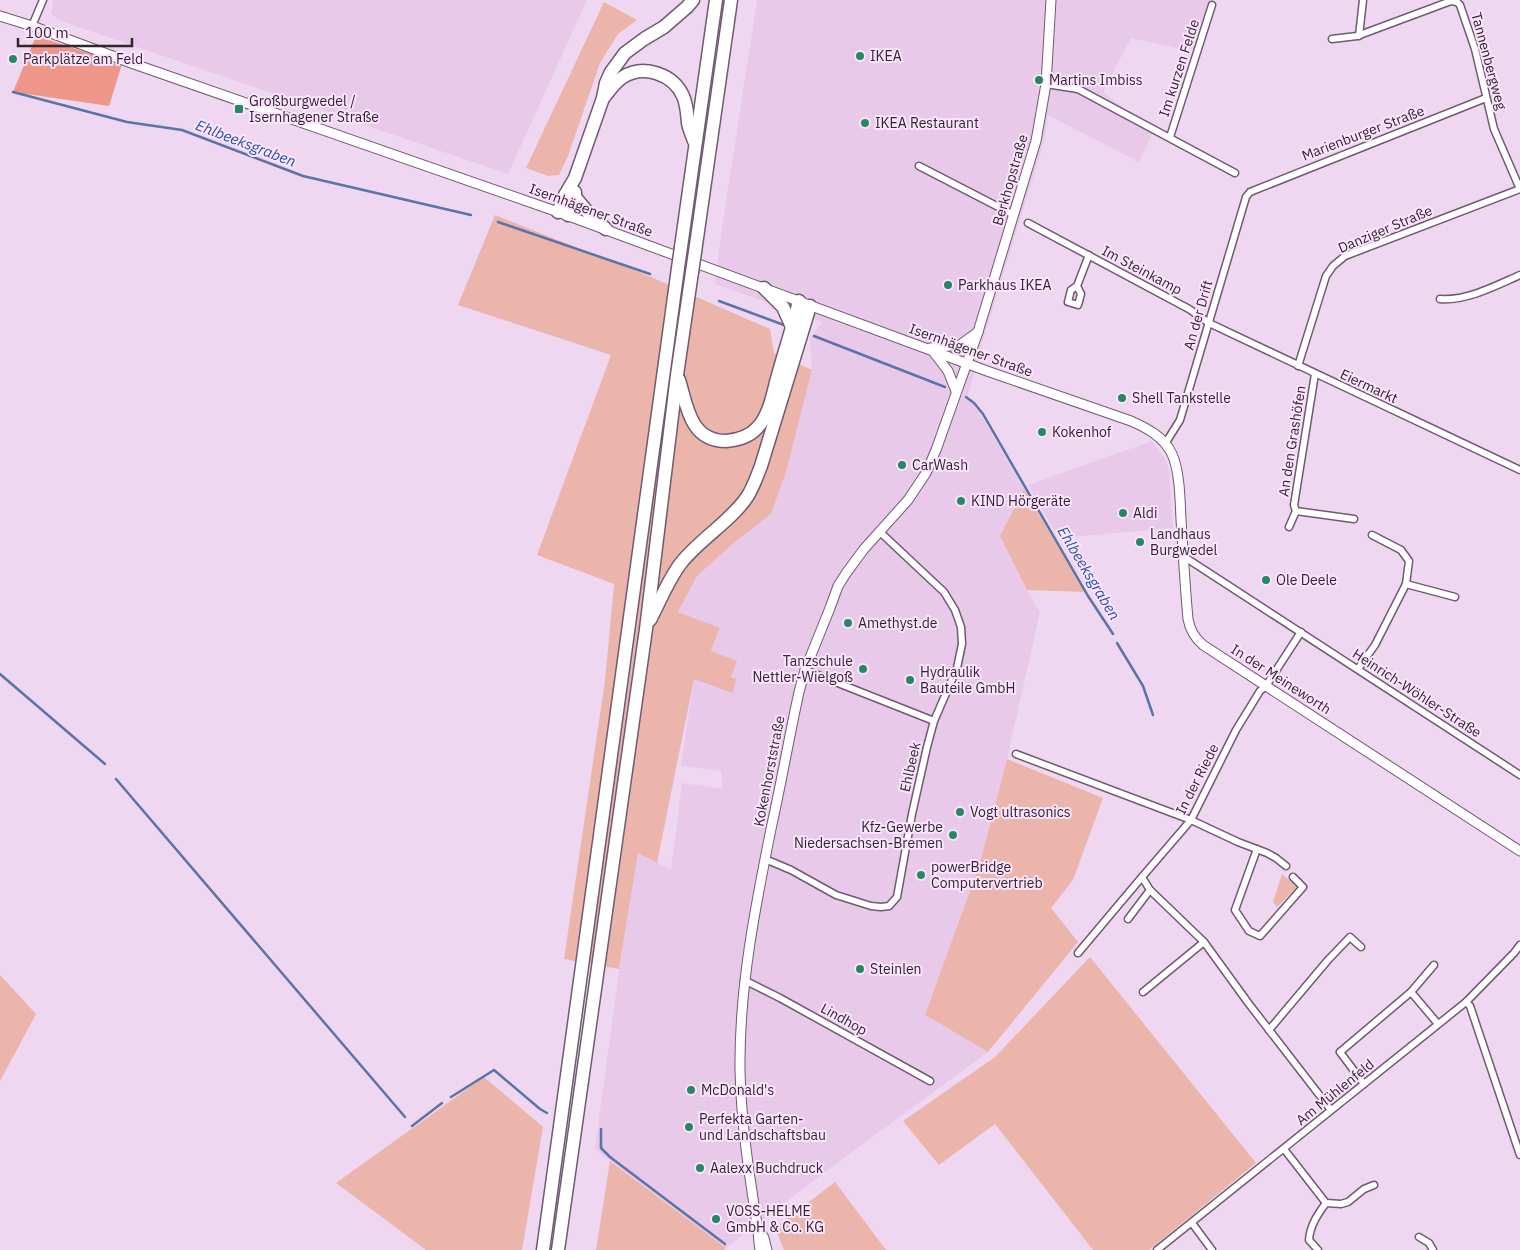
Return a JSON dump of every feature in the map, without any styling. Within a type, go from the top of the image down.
[{"type":"highway","points":[[563,214],[564,195],[575,178],[606,82],[611,72],[625,53],[664,28],[693,0]]},
{"type":"highway","points":[[543,1250],[577,1013],[653,443],[716,0]]},
{"type":"highway","points":[[558,1250],[646,630],[677,375],[731,0]]},
{"type":"highway","points":[[602,98],[623,77],[630,74],[644,71],[665,77],[674,83],[684,98],[687,107],[688,125],[695,143]]},
{"type":"highway","points":[[563,214],[575,197],[575,178]]},
{"type":"highway","points":[[575,197],[591,216],[606,229]]},
{"type":"highway","points":[[764,288],[783,307],[792,327]]},
{"type":"highway","points":[[677,375],[687,412],[699,430],[717,440],[727,441],[744,438],[759,427],[764,418],[792,327],[804,303]]},
{"type":"highway","points":[[646,630],[666,587],[678,567],[737,508],[752,488],[761,466],[804,303]]},
{"type":"main road","name":"Berkhopstraße","points":[[966,363],[978,332],[1036,141],[1046,84],[1051,0]]},
{"type":"main road","name":"Isernhägener Straße","points":[[0,16],[606,229],[966,363],[1136,423],[1150,430],[1165,444]]},
{"type":"main road","points":[[929,349],[960,344],[978,332]]},
{"type":"main road","points":[[929,349],[948,371],[956,391]]},
{"type":"main road","name":"Kokenhorststraße","points":[[760,1250],[745,1147],[740,1077],[744,980],[753,920],[793,720],[805,670],[838,586],[854,561],[908,500],[926,473],[936,450],[966,363]]},
{"type":"main road","name":"In der Meineworth","points":[[1165,444],[1175,463],[1180,499],[1188,619],[1195,638],[1520,851]]},
{"type":"main road","name":"Kokenhorststraße","points":[[758,1227],[764,1238],[767,1250]]},
{"type":"street","points":[[32,26],[43,0]]},
{"type":"street","points":[[1358,36],[1363,0]]},
{"type":"street","points":[[1332,39],[1358,36],[1452,1]]},
{"type":"street","name":"Tannenbergweg","points":[[1452,1],[1460,5],[1475,49],[1494,129],[1520,189]]},
{"type":"street","name":"Im kurzen Felde","points":[[1170,138],[1212,6]]},
{"type":"street","name":"Im kurzen Felde","points":[[1046,84],[1078,88],[1235,173]]},
{"type":"street","name":"Marienburger Straße","points":[[1250,192],[1486,98]]},
{"type":"street","points":[[919,166],[1014,215]]},
{"type":"street","name":"Danziger Straße","points":[[1298,366],[1326,276],[1333,266],[1345,256],[1520,189]]},
{"type":"street","name":"An der Drift","points":[[1165,444],[1180,420],[1246,197],[1250,192]]},
{"type":"street","name":"Im Steinkamp","points":[[1028,222],[1189,309],[1209,323]]},
{"type":"street","name":"Im Steinkamp","points":[[1077,286],[1089,255]]},
{"type":"street","points":[[1440,299],[1452,300],[1463,297],[1520,275]]},
{"type":"street","name":"Eiermarkt","points":[[1209,323],[1520,470]]},
{"type":"street","name":"An den Grashöfen","points":[[1289,527],[1296,511],[1294,505],[1315,374]]},
{"type":"street","name":"An den Grashöfen","points":[[1296,511],[1354,519]]},
{"type":"street","name":"Ehlbeek","points":[[765,859],[784,866],[836,896],[871,906],[882,907],[889,906],[897,897],[920,780],[934,721],[957,668],[962,650],[961,627],[955,610],[944,592],[880,532]]},
{"type":"street","points":[[1358,669],[1375,645],[1406,584],[1409,561],[1401,550],[1372,535]]},
{"type":"street","name":"Heinrich-Wöhler-Straße","points":[[1183,556],[1520,775]]},
{"type":"street","points":[[1406,584],[1455,597]]},
{"type":"street","points":[[1266,686],[1301,632]]},
{"type":"street","points":[[805,670],[934,721]]},
{"type":"street","name":"In der Riede","points":[[1078,953],[1191,820],[1236,730],[1260,691],[1266,686]]},
{"type":"street","points":[[1016,754],[1191,820],[1276,858],[1286,866]]},
{"type":"street","points":[[1256,849],[1234,910],[1249,932],[1260,936],[1303,887],[1294,877]]},
{"type":"street","points":[[1142,878],[1150,890],[1204,942],[1331,1110]]},
{"type":"street","points":[[1128,919],[1150,890]]},
{"type":"street","points":[[1269,1030],[1350,937],[1362,947]]},
{"type":"street","points":[[1143,992],[1204,942]]},
{"type":"street","name":"Am Mühlenfeld","points":[[1158,1250],[1466,1002],[1520,945]]},
{"type":"street","points":[[1364,1084],[1340,1052],[1411,992],[1434,965]]},
{"type":"street","name":"Lindhop","points":[[744,980],[780,998],[930,1082]]},
{"type":"street","points":[[1411,992],[1438,1024]]},
{"type":"street","points":[[1466,1002],[1470,1006],[1520,1155]]},
{"type":"street","points":[[1284,1149],[1326,1203],[1341,1204],[1348,1202],[1374,1185]]},
{"type":"street","points":[[1318,1250],[1309,1240],[1310,1230],[1318,1213],[1326,1203]]},
{"type":"street","points":[[1192,1223],[1212,1250]]},
{"type":"street","points":[[1419,1237],[1429,1243],[1433,1250]]},
{"type":"shaded area","points":[[53,0],[587,0],[508,174],[58,20],[51,13]]},
{"type":"shaded area","points":[[757,0],[1213,0],[1186,50],[1131,38],[1103,92],[1153,132],[1139,162],[1048,115],[1044,142],[967,399],[981,415],[1024,489],[1000,536],[1040,612],[1007,759],[980,863],[925,1015],[988,1052],[829,1169],[726,1248],[595,1149],[619,970],[638,852],[671,870],[682,783],[723,789],[721,771],[681,766],[694,679],[731,677],[711,652],[720,629],[678,612],[697,576],[736,541],[771,514],[786,472],[812,370],[810,338],[822,322],[715,284]]},
{"type":"shaded area","points":[[604,2],[637,20],[618,34],[600,63],[568,156],[559,175],[548,176],[526,168]]},
{"type":"shaded area","points":[[36,36],[122,64],[109,106],[13,92]]},
{"type":"shaded area","points":[[495,215],[651,277],[770,329],[774,353],[812,370],[786,472],[771,514],[736,541],[697,576],[678,612],[720,628],[711,651],[737,661],[731,677],[736,679],[733,693],[694,679],[657,863],[638,853],[619,969],[564,959],[605,681],[614,584],[537,555],[611,355],[458,305]]},
{"type":"shaded area","points":[[1152,441],[1166,460],[1169,471],[1173,528],[1059,538],[1028,485]]},
{"type":"shaded area","points":[[1024,489],[1085,592],[1027,590],[1000,536]]},
{"type":"shaded area","points":[[1007,759],[1103,798],[1073,880],[1051,908],[1078,942],[988,1052],[925,1015],[980,863]]},
{"type":"shaded area","points":[[1282,874],[1297,887],[1277,907],[1273,902]]},
{"type":"shaded area","points":[[1090,957],[1256,1163],[1149,1250],[1093,1250],[995,1124],[939,1165],[903,1121],[995,1057]]},
{"type":"shaded area","points":[[0,975],[36,1014],[0,1081]]},
{"type":"shaded area","points":[[484,1077],[543,1127],[522,1250],[426,1250],[336,1183]]},
{"type":"shaded area","points":[[610,1161],[726,1248],[723,1250],[596,1250]]},
{"type":"shaded area","points":[[835,1182],[886,1250],[784,1250],[775,1228]]},
{"type":"waterway","name":"Ehlbeeksgraben","points":[[13,92],[127,122],[182,130],[303,176],[471,215]]},
{"type":"waterway","name":"Ehlbeeksgraben","points":[[498,222],[650,274]]},
{"type":"waterway","name":"Ehlbeeksgraben","points":[[719,301],[784,325]]},
{"type":"waterway","name":"Ehlbeeksgraben","points":[[814,336],[945,387]]},
{"type":"waterway","name":"Ehlbeeksgraben","points":[[966,397],[983,414],[1088,596],[1113,634]]},
{"type":"waterway","name":"Ehlbeeksgraben","points":[[1117,643],[1143,686],[1153,715]]},
{"type":"waterway","points":[[0,674],[105,764]]},
{"type":"waterway","points":[[116,779],[405,1117]]},
{"type":"waterway","points":[[451,1097],[494,1070],[547,1113]]},
{"type":"waterway","points":[[412,1126],[442,1103]]},
{"type":"waterway","points":[[601,1129],[601,1148],[610,1157],[725,1244]]},
{"type":"place","name":"IKEA","points":[[860,56]]},
{"type":"place","name":"Parkplätze am Feld","points":[[13,59]]},
{"type":"place","name":"Martins Imbiss","points":[[1039,80]]},
{"type":"place","name":"Großburgwedel / Isernhagener Straße","points":[[239,109]]},
{"type":"place","name":"IKEA Restaurant","points":[[865,123]]},
{"type":"place","name":"Parkhaus IKEA","points":[[948,285]]},
{"type":"place","name":"Shell Tankstelle","points":[[1122,398]]},
{"type":"place","name":"Kokenhof","points":[[1042,432]]},
{"type":"place","name":"CarWash","points":[[902,465]]},
{"type":"place","name":"KIND Hörgeräte","points":[[961,501]]},
{"type":"place","name":"Aldi","points":[[1123,513]]},
{"type":"place","name":"Landhaus Burgwedel","points":[[1140,542]]},
{"type":"place","name":"Ole Deele","points":[[1266,580]]},
{"type":"place","name":"Amethyst.de","points":[[848,623]]},
{"type":"place","name":"Tanzschule Nettler-Wielgoß","points":[[863,669]]},
{"type":"place","name":"Hydraulik Bauteile GmbH","points":[[910,680]]},
{"type":"place","name":"Vogt ultrasonics","points":[[960,812]]},
{"type":"place","name":"Kfz-Gewerbe Niedersachsen-Bremen","points":[[953,835]]},
{"type":"place","name":"powerBridge Computervertrieb","points":[[921,875]]},
{"type":"place","name":"Steinlen","points":[[860,969]]},
{"type":"place","name":"McDonald's","points":[[691,1090]]},
{"type":"place","name":"Perfekta Garten- und Landschaftsbau","points":[[689,1127]]},
{"type":"place","name":"Aalexx Buchdruck","points":[[700,1168]]},
{"type":"place","name":"VOSS-HELME GmbH & Co. KG","points":[[716,1219]]}]
